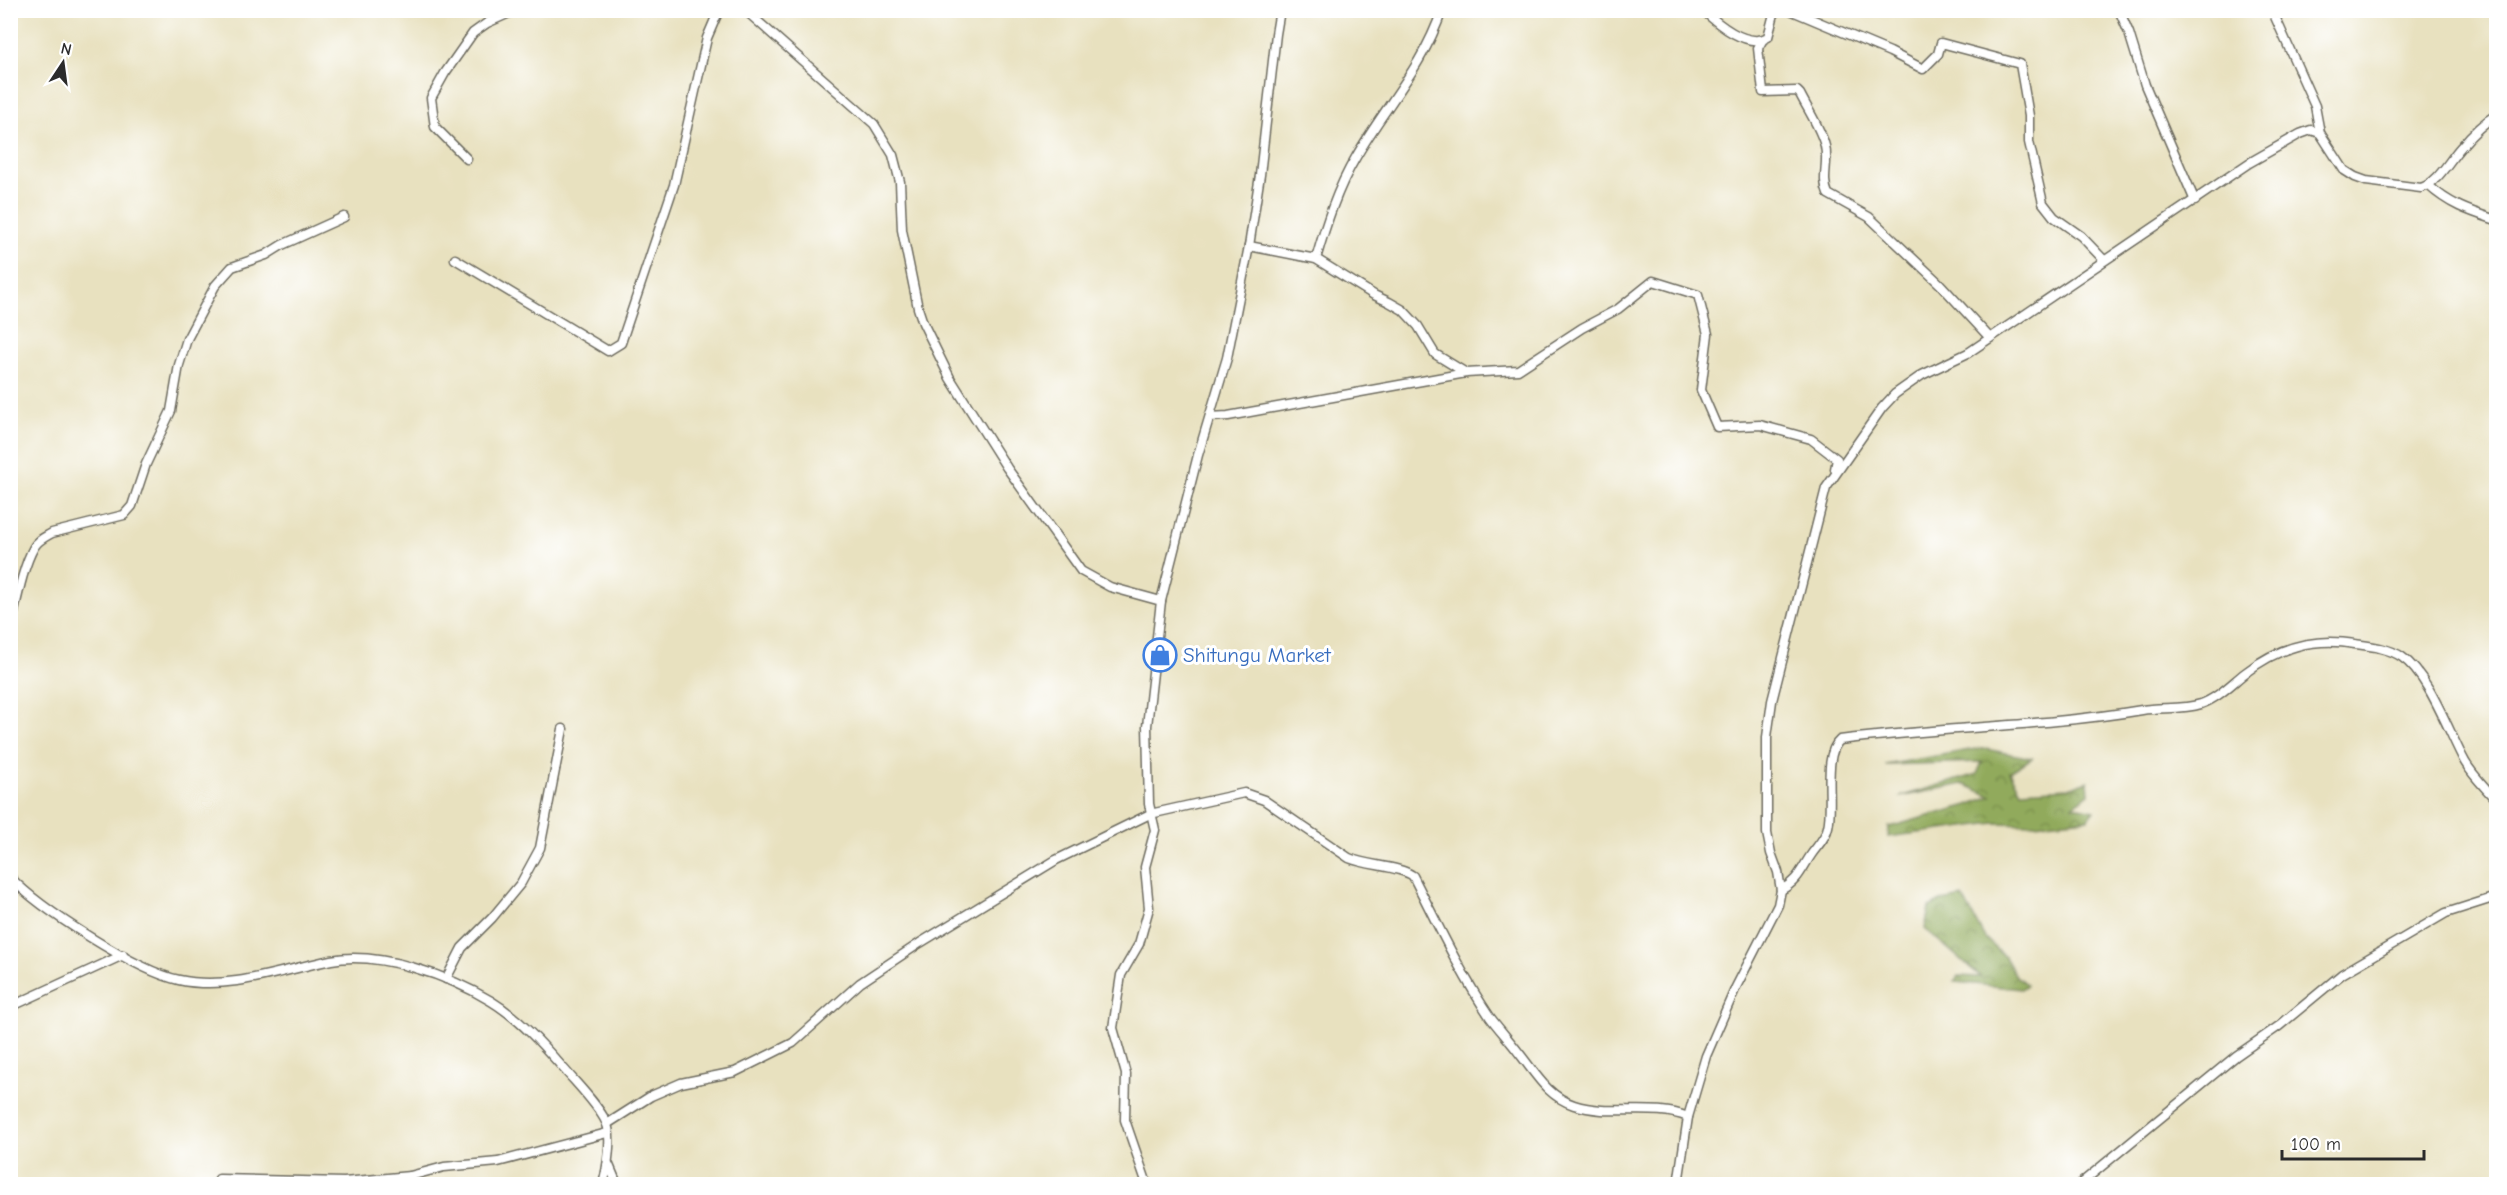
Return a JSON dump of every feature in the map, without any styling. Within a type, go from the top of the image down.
[{"type":"street","points":[[467,159],[435,127],[431,98],[445,73],[473,33],[487,23],[516,10]]},
{"type":"street","points":[[455,259],[608,351],[621,344],[674,185],[707,38],[719,10]]},
{"type":"street","points":[[745,10],[874,124],[887,144],[900,182],[902,230],[923,322],[950,378],[1050,531],[1081,572],[1093,580],[1161,602]]},
{"type":"street","points":[[1147,1185],[1125,1120],[1126,1074],[1113,1028],[1121,975],[1139,944],[1149,908],[1145,867],[1155,830],[1150,814],[1147,726],[1161,602],[1227,358],[1260,176],[1276,33],[1281,10]]},
{"type":"street","points":[[1316,259],[1339,188],[1356,156],[1402,89],[1432,39],[1442,10]]},
{"type":"street","points":[[1703,10],[1736,34],[1751,40],[1762,41]]},
{"type":"street","points":[[1775,10],[1768,37],[1758,48],[1763,92],[1797,91],[1800,94],[1825,144],[1827,154],[1824,179],[1828,194],[1869,218],[1940,284],[1990,338]]},
{"type":"street","points":[[1790,10],[1890,51],[1923,69],[1938,54],[1941,42],[2020,64],[2029,116],[2029,142],[2043,203],[2054,217],[2081,236],[2104,260]]},
{"type":"street","points":[[2119,10],[2129,33],[2145,85],[2195,201]]},
{"type":"street","points":[[2272,10],[2315,106],[2320,133],[2344,170],[2355,177],[2411,188],[2428,185],[2461,146],[2496,114]]},
{"type":"street","points":[[1678,1185],[1688,1117],[1715,1035],[1736,987],[1778,905],[1781,890],[1779,872],[1771,853],[1767,833],[1767,737],[1772,701],[1822,501],[1835,473],[1882,408],[1895,394],[1922,375],[1968,353],[2249,163],[2311,130],[2320,133]]},
{"type":"street","points":[[2428,185],[2445,201],[2496,220]]},
{"type":"street","points":[[10,629],[34,547],[42,538],[52,533],[124,515],[128,512],[146,464],[171,411],[179,365],[187,339],[215,286],[226,271],[266,255],[282,245],[344,217]]},
{"type":"street","points":[[1249,246],[1316,259],[1403,310],[1418,326],[1435,354],[1466,373]]},
{"type":"street","points":[[1210,417],[1228,416],[1466,373],[1514,371],[1525,368],[1582,328],[1618,309],[1653,282],[1698,295],[1708,334],[1701,390],[1717,427],[1760,424],[1811,439],[1837,459],[1835,473]]},
{"type":"street","points":[[1781,890],[1799,877],[1826,832],[1831,802],[1831,764],[1836,743],[1840,740],[1924,731],[2081,720],[2150,709],[2198,705],[2217,696],[2269,656],[2289,647],[2326,640],[2380,648],[2402,657],[2416,671],[2436,702],[2466,764],[2496,800]]},
{"type":"street","points":[[446,979],[462,948],[492,918],[521,883],[540,848],[563,729]]},
{"type":"street","points":[[219,1179],[344,1182],[410,1176],[444,1167],[498,1162],[607,1128],[651,1096],[681,1083],[735,1072],[793,1043],[860,983],[920,943],[1056,860],[1150,814],[1244,793],[1264,800],[1349,858],[1364,864],[1409,873],[1468,982],[1491,1019],[1539,1082],[1551,1093],[1574,1105],[1599,1111],[1664,1111],[1688,1117]]},
{"type":"street","points":[[10,877],[40,905],[123,956],[161,975],[196,983],[215,983],[261,976],[334,960],[365,958],[446,979],[492,1001],[525,1029],[578,1084],[607,1128],[609,1165],[617,1185]]},
{"type":"street","points":[[2080,1185],[2236,1056],[2278,1026],[2342,974],[2446,913],[2496,897]]},
{"type":"street","points":[[10,1007],[123,956]]},
{"type":"street","points":[[603,1185],[609,1165]]},
{"type":"green space","points":[[1981,748],[2032,758],[2010,772],[2021,791],[2069,788],[2088,781],[2089,794],[2073,806],[2095,810],[2088,819],[2034,824],[1995,823],[1888,837],[1889,827],[1968,805],[1991,796],[1963,784],[1899,797],[1977,774],[1982,762],[1885,765]]},
{"type":"green space","points":[[1963,897],[1985,938],[2005,957],[2016,976],[2027,985],[2021,989],[1954,982],[1958,976],[1981,977],[1925,929],[1929,907],[1941,901]]},
{"type":"place","name":"Shitungu Market","points":[[1160,655]]}]
